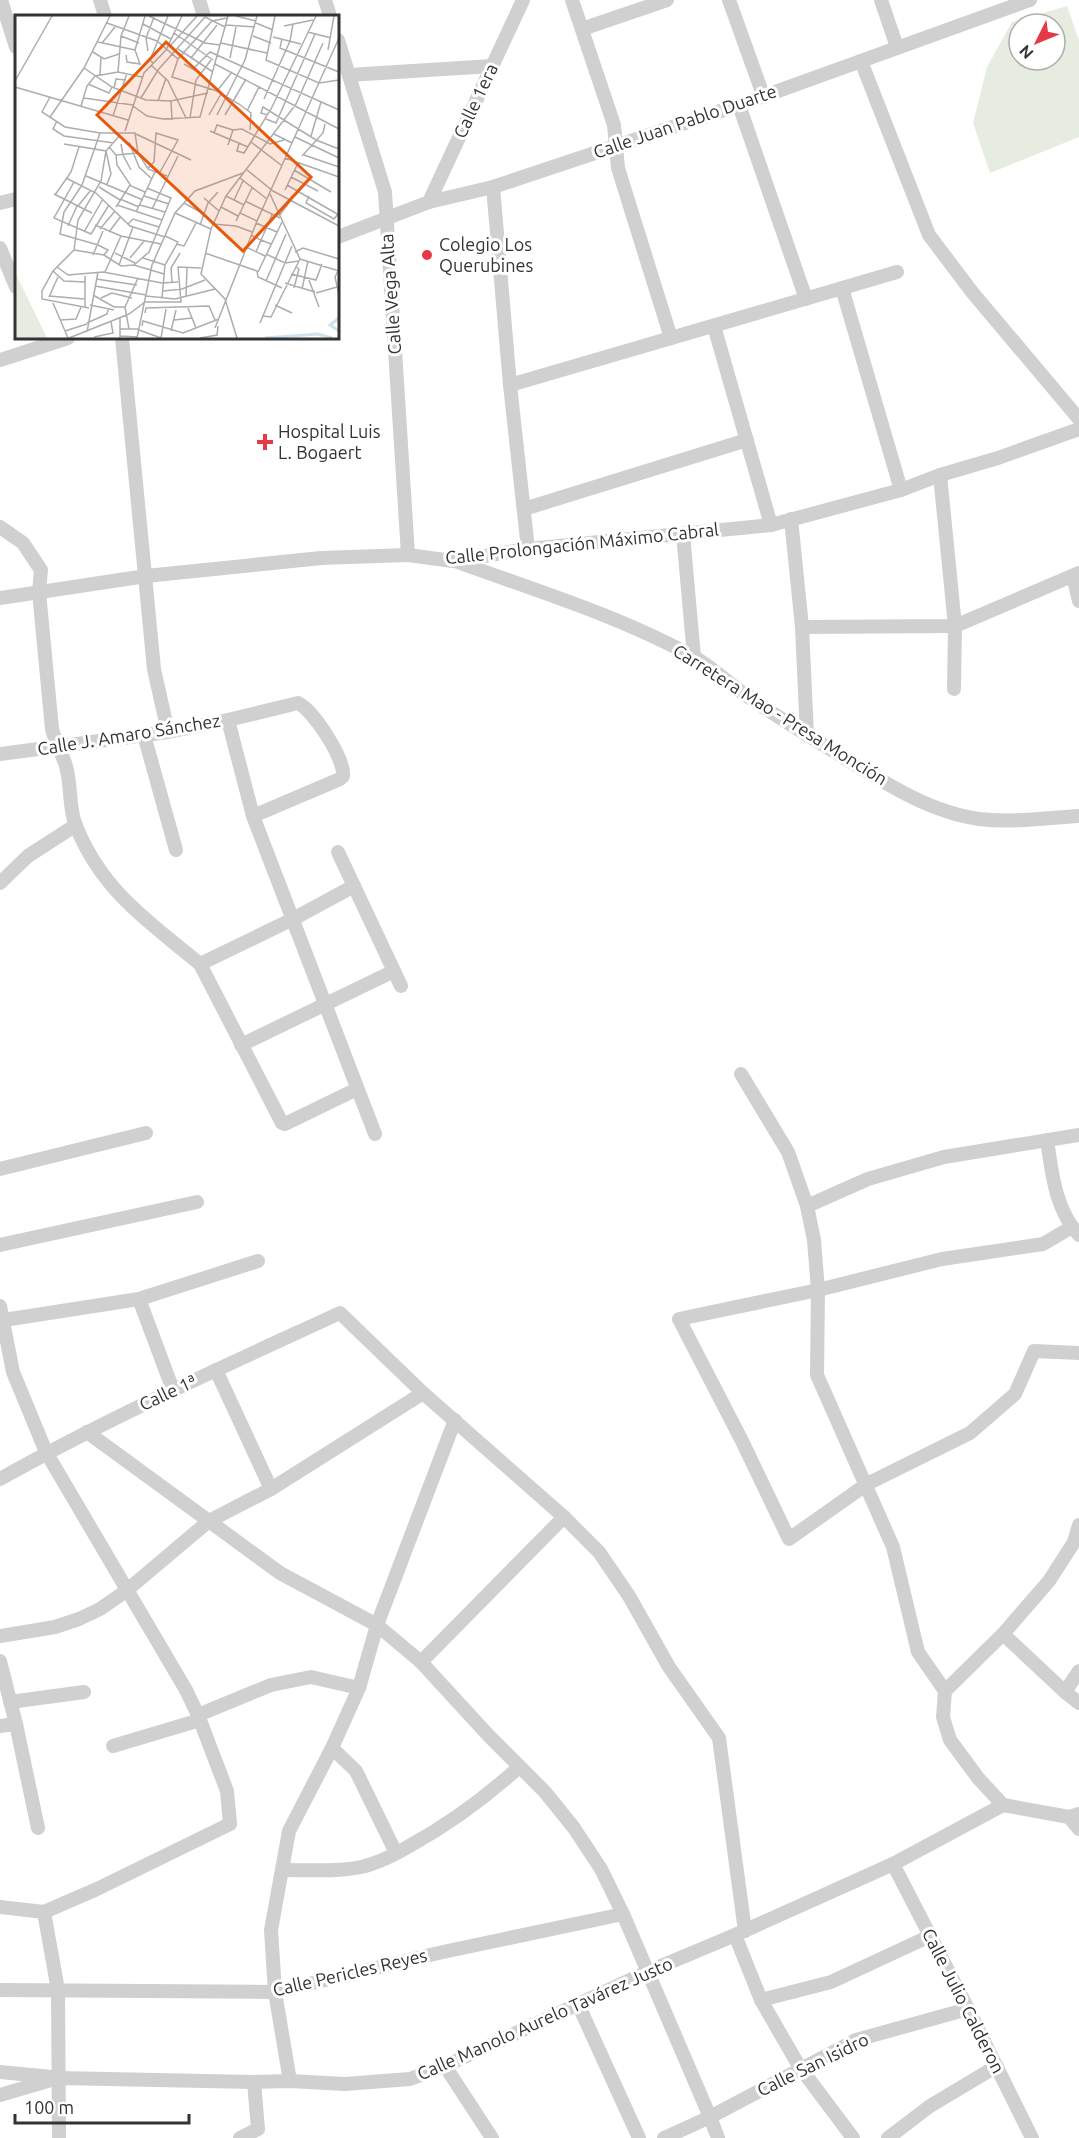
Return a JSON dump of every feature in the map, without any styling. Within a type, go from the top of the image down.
[{"type":"street","points":[[1,0],[15,43]]},
{"type":"street","points":[[100,0],[105,15]]},
{"type":"street","points":[[199,0],[204,15]]},
{"type":"street","points":[[325,0],[330,15]]},
{"type":"street","name":"Calle 1era","points":[[429,202],[523,0]]},
{"type":"street","points":[[572,0],[614,125],[618,168],[671,338]]},
{"type":"street","points":[[582,29],[667,0]]},
{"type":"street","points":[[729,0],[763,95]]},
{"type":"street","points":[[881,0],[897,46]]},
{"type":"street","name":"Calle Juan Pablo Duarte","points":[[339,237],[429,202],[493,187],[739,105],[897,46],[1030,0]]},
{"type":"street","name":"Calle Vega Alta","points":[[339,42],[385,192],[408,555]]},
{"type":"street","points":[[861,61],[929,235],[972,292],[1079,419]]},
{"type":"street","points":[[349,75],[492,66]]},
{"type":"street","points":[[739,105],[806,299]]},
{"type":"street","points":[[493,187],[510,385],[528,549]]},
{"type":"street","points":[[0,203],[15,199]]},
{"type":"street","points":[[0,248],[15,285]]},
{"type":"street","points":[[510,385],[897,272]]},
{"type":"street","points":[[842,288],[901,490]]},
{"type":"street","points":[[714,326],[771,525]]},
{"type":"street","points":[[0,360],[39,342],[61,339]]},
{"type":"street","points":[[122,339],[154,669],[168,732]]},
{"type":"street","name":"Calle Prolongación Máximo Cabral","points":[[0,598],[146,576],[321,558],[408,555],[453,561],[528,549],[771,525],[901,490],[1079,429]]},
{"type":"street","points":[[524,509],[747,440]]},
{"type":"street","points":[[940,475],[955,626],[954,689]]},
{"type":"street","points":[[791,519],[802,627],[807,735]]},
{"type":"street","points":[[0,527],[22,543],[41,570],[39,592],[51,729],[56,747],[65,764],[76,825],[100,872],[118,894],[200,964],[282,1123],[285,1124],[357,1089]]},
{"type":"street","points":[[683,534],[694,657]]},
{"type":"street","name":"Carretera Mao - Presa Monción","points":[[453,561],[589,610],[650,635],[694,657],[807,735],[887,784],[936,807],[979,819],[1013,821],[1079,816]]},
{"type":"street","points":[[802,627],[955,626],[1076,574],[1079,601]]},
{"type":"street","name":"Calle J. Amaro Sánchez","points":[[0,754],[168,732],[228,720],[293,703],[303,705],[318,721],[343,768],[343,776],[253,816]]},
{"type":"street","points":[[228,720],[253,816],[375,1134]]},
{"type":"street","points":[[144,735],[176,850]]},
{"type":"street","points":[[0,883],[28,856],[76,825]]},
{"type":"street","points":[[338,852],[401,986]]},
{"type":"street","points":[[200,964],[293,919],[354,886]]},
{"type":"street","points":[[241,1045],[394,971]]},
{"type":"street","points":[[741,1074],[789,1152],[807,1206],[814,1240],[818,1290],[817,1375],[893,1546],[918,1652],[945,1691],[943,1717],[950,1740],[978,1778],[1004,1805],[1074,1816],[1079,1829]]},
{"type":"street","points":[[0,1168],[146,1133]]},
{"type":"street","points":[[807,1206],[868,1179],[944,1157],[1079,1135]]},
{"type":"street","points":[[1047,1140],[1057,1197],[1076,1231],[1043,1244],[942,1259],[818,1290],[679,1319],[789,1539],[867,1484],[970,1433],[1015,1394],[1034,1351],[1079,1353]]},
{"type":"street","points":[[0,1245],[197,1202]]},
{"type":"street","points":[[0,1907],[44,1912],[230,1826],[227,1791],[199,1718],[173,1666],[126,1591],[46,1452],[6,1373],[2,1313],[139,1299],[258,1261]]},
{"type":"street","points":[[139,1299],[173,1390]]},
{"type":"street","name":"Calle 1ª","points":[[0,1479],[46,1452],[340,1313],[423,1393]]},
{"type":"street","points":[[216,1370],[271,1489]]},
{"type":"street","points":[[0,1636],[32,1632],[68,1623],[100,1609],[126,1591],[209,1521],[271,1489],[423,1393],[599,1552],[629,1596],[669,1666],[719,1738],[740,1933],[761,2000],[802,2070],[853,2138]]},
{"type":"street","points":[[290,2081],[275,1992],[271,1930],[290,1832],[359,1688],[377,1625],[455,1420]]},
{"type":"street","points":[[87,1432],[280,1573],[377,1625],[421,1662],[545,1792],[574,1828],[601,1869],[623,1914],[718,2138]]},
{"type":"street","points":[[421,1662],[564,1518]]},
{"type":"street","points":[[945,1691],[1003,1634],[1050,1581],[1077,1544],[1079,1525]]},
{"type":"street","points":[[1003,1634],[1079,1703]]},
{"type":"street","points":[[0,1661],[38,1828]]},
{"type":"street","points":[[1065,1692],[1079,1671]]},
{"type":"street","points":[[113,1746],[199,1718],[271,1685],[311,1677],[359,1688]]},
{"type":"street","points":[[10,1702],[84,1692]]},
{"type":"street","points":[[0,1726],[16,1724]]},
{"type":"street","points":[[332,1748],[356,1771],[396,1853]]},
{"type":"street","points":[[283,1870],[362,1867],[396,1853],[487,1796],[519,1767]]},
{"type":"street","name":"Calle Manolo Aurelo Tavárez Justo","points":[[0,2095],[58,2078],[290,2081],[345,2084],[410,2079],[445,2066],[647,1972],[893,1864],[1004,1805]]},
{"type":"street","name":"Calle Julio Calderon","points":[[893,1864],[1032,2138]]},
{"type":"street","points":[[44,1912],[57,1990],[59,2138]]},
{"type":"street","name":"Calle Pericles Reyes","points":[[0,1990],[275,1992],[443,1952],[623,1914]]},
{"type":"street","points":[[761,2000],[831,1982],[930,1936]]},
{"type":"street","points":[[578,2004],[639,2138]]},
{"type":"street","name":"Calle San Isidro","points":[[664,2138],[710,2117],[856,2040],[968,2009]]},
{"type":"street","points":[[445,2066],[492,2138]]},
{"type":"street","points":[[888,2138],[930,2106],[997,2067]]},
{"type":"street","points":[[0,2072],[58,2078]]},
{"type":"street","points":[[240,2138],[258,2129],[254,2082]]},
{"type":"shaded area","points":[[1067,6],[1079,40],[1079,137],[990,173],[973,123],[987,67],[1007,31],[1007,72],[1067,72],[1067,12],[1046,12]]},
{"type":"place","name":"Colegio Los Querubines","points":[[427,255]]},
{"type":"place","name":"Hospital Luis L. Bogaert","points":[[265,442]]}]
